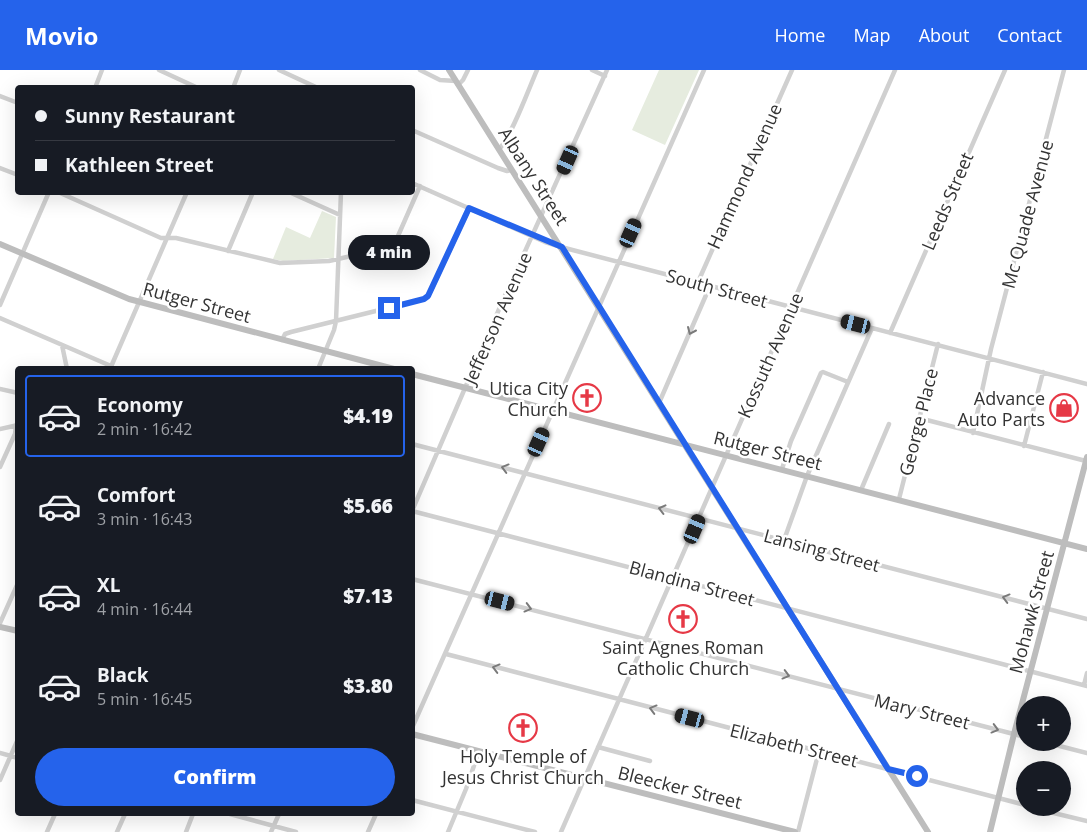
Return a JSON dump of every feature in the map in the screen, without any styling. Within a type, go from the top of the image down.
[{"type":"street","points":[[96,85],[102,70]]},
{"type":"street","points":[[158,70],[191,85]]},
{"type":"street","points":[[233,85],[240,70]]},
{"type":"street","points":[[279,70],[312,85]]},
{"type":"street","points":[[420,70],[440,80],[457,83],[463,80],[468,70]]},
{"type":"street","name":"Albany Street","points":[[449,70],[928,832]]},
{"type":"street","points":[[499,149],[503,146],[512,128],[537,70]]},
{"type":"street","points":[[592,70],[605,76]]},
{"type":"street","name":"Jefferson Avenue","points":[[415,506],[503,300],[607,70]]},
{"type":"street","points":[[415,721],[704,70]]},
{"type":"street","name":"Hammond Avenue","points":[[698,282],[792,70]]},
{"type":"street","name":"Kossuth Avenue","points":[[561,832],[895,70]]},
{"type":"street","name":"Leeds Street","points":[[890,333],[1005,70]]},
{"type":"street","name":"Mc Quade Avenue","points":[[973,433],[990,359],[1064,70]]},
{"type":"street","points":[[0,96],[15,103]]},
{"type":"street","points":[[415,131],[498,168],[507,171],[512,170]]},
{"type":"street","points":[[0,168],[15,174]]},
{"type":"street","name":"South Street","points":[[415,184],[562,247],[1087,384]]},
{"type":"street","points":[[65,195],[161,238],[176,238],[280,263],[338,259],[394,245],[420,186]]},
{"type":"street","points":[[0,305],[48,195]]},
{"type":"street","points":[[112,366],[186,195]]},
{"type":"street","points":[[228,251],[252,195]]},
{"type":"street","points":[[296,195],[340,215]]},
{"type":"street","points":[[319,366],[336,321],[341,195]]},
{"type":"street","points":[[282,340],[286,334],[291,332],[424,299],[428,296],[433,286],[469,208]]},
{"type":"street","name":"Rutger Street","points":[[0,244],[140,302],[383,366]]},
{"type":"street","points":[[659,403],[710,286]]},
{"type":"street","points":[[0,318],[107,366]]},
{"type":"street","points":[[784,540],[807,476],[872,328]]},
{"type":"street","name":"George Place","points":[[899,499],[938,344]]},
{"type":"street","points":[[62,345],[66,366]]},
{"type":"street","points":[[782,469],[790,442],[821,373],[824,372],[848,382]]},
{"type":"street","points":[[1024,446],[1043,372]]},
{"type":"street","name":"Rutger Street","points":[[415,375],[1087,549]]},
{"type":"street","points":[[0,389],[15,392]]},
{"type":"street","points":[[919,418],[1024,446],[1086,459]]},
{"type":"street","points":[[861,490],[889,424]]},
{"type":"street","points":[[0,429],[15,425]]},
{"type":"street","points":[[0,467],[15,431]]},
{"type":"street","name":"Lansing Street","points":[[415,445],[1087,619]]},
{"type":"street","name":"Mohawk Street","points":[[990,832],[1086,459]]},
{"type":"street","name":"Blandina Street","points":[[415,512],[1085,686]]},
{"type":"street","name":"Mary Street","points":[[415,580],[1014,734]]},
{"type":"street","points":[[15,590],[0,625],[15,630]]},
{"type":"street","name":"Elizabeth Street","points":[[446,654],[1016,803]]},
{"type":"street","points":[[1085,686],[1087,673]]},
{"type":"street","name":"Bleecker Street","points":[[415,735],[797,832]]},
{"type":"street","points":[[0,780],[15,745]]},
{"type":"street","points":[[598,747],[650,760]]},
{"type":"street","points":[[1071,749],[1087,753]]},
{"type":"street","points":[[448,832],[479,751]]},
{"type":"street","points":[[797,832],[819,751]]},
{"type":"street","points":[[0,754],[15,757]]},
{"type":"street","points":[[415,801],[535,832]]},
{"type":"street","points":[[47,832],[54,816]]},
{"type":"street","points":[[116,832],[124,816]]},
{"type":"street","points":[[186,832],[193,816]]},
{"type":"street","points":[[237,816],[296,832]]},
{"type":"street","points":[[272,832],[279,816]]},
{"type":"street","points":[[368,832],[375,816]]},
{"type":"street","points":[[1066,816],[1087,821]]},
{"type":"shaded area","points":[[659,70],[699,70],[665,145],[632,130]]},
{"type":"shaded area","points":[[322,211],[336,217],[334,258],[283,261],[273,259],[286,227],[310,238]]},
{"type":"place","name":"Utica City Church","points":[[587,398]]},
{"type":"place","name":"Advance Auto Parts","points":[[1064,408]]},
{"type":"place","name":"Saint Agnes Roman Catholic Church","points":[[683,619]]},
{"type":"place","name":"Holy Temple of Jesus Christ Church","points":[[523,728]]},
{"type":"route","points":[[389,308],[424,299],[428,296],[469,208],[545,242],[562,247],[888,769],[917,776]]}]
